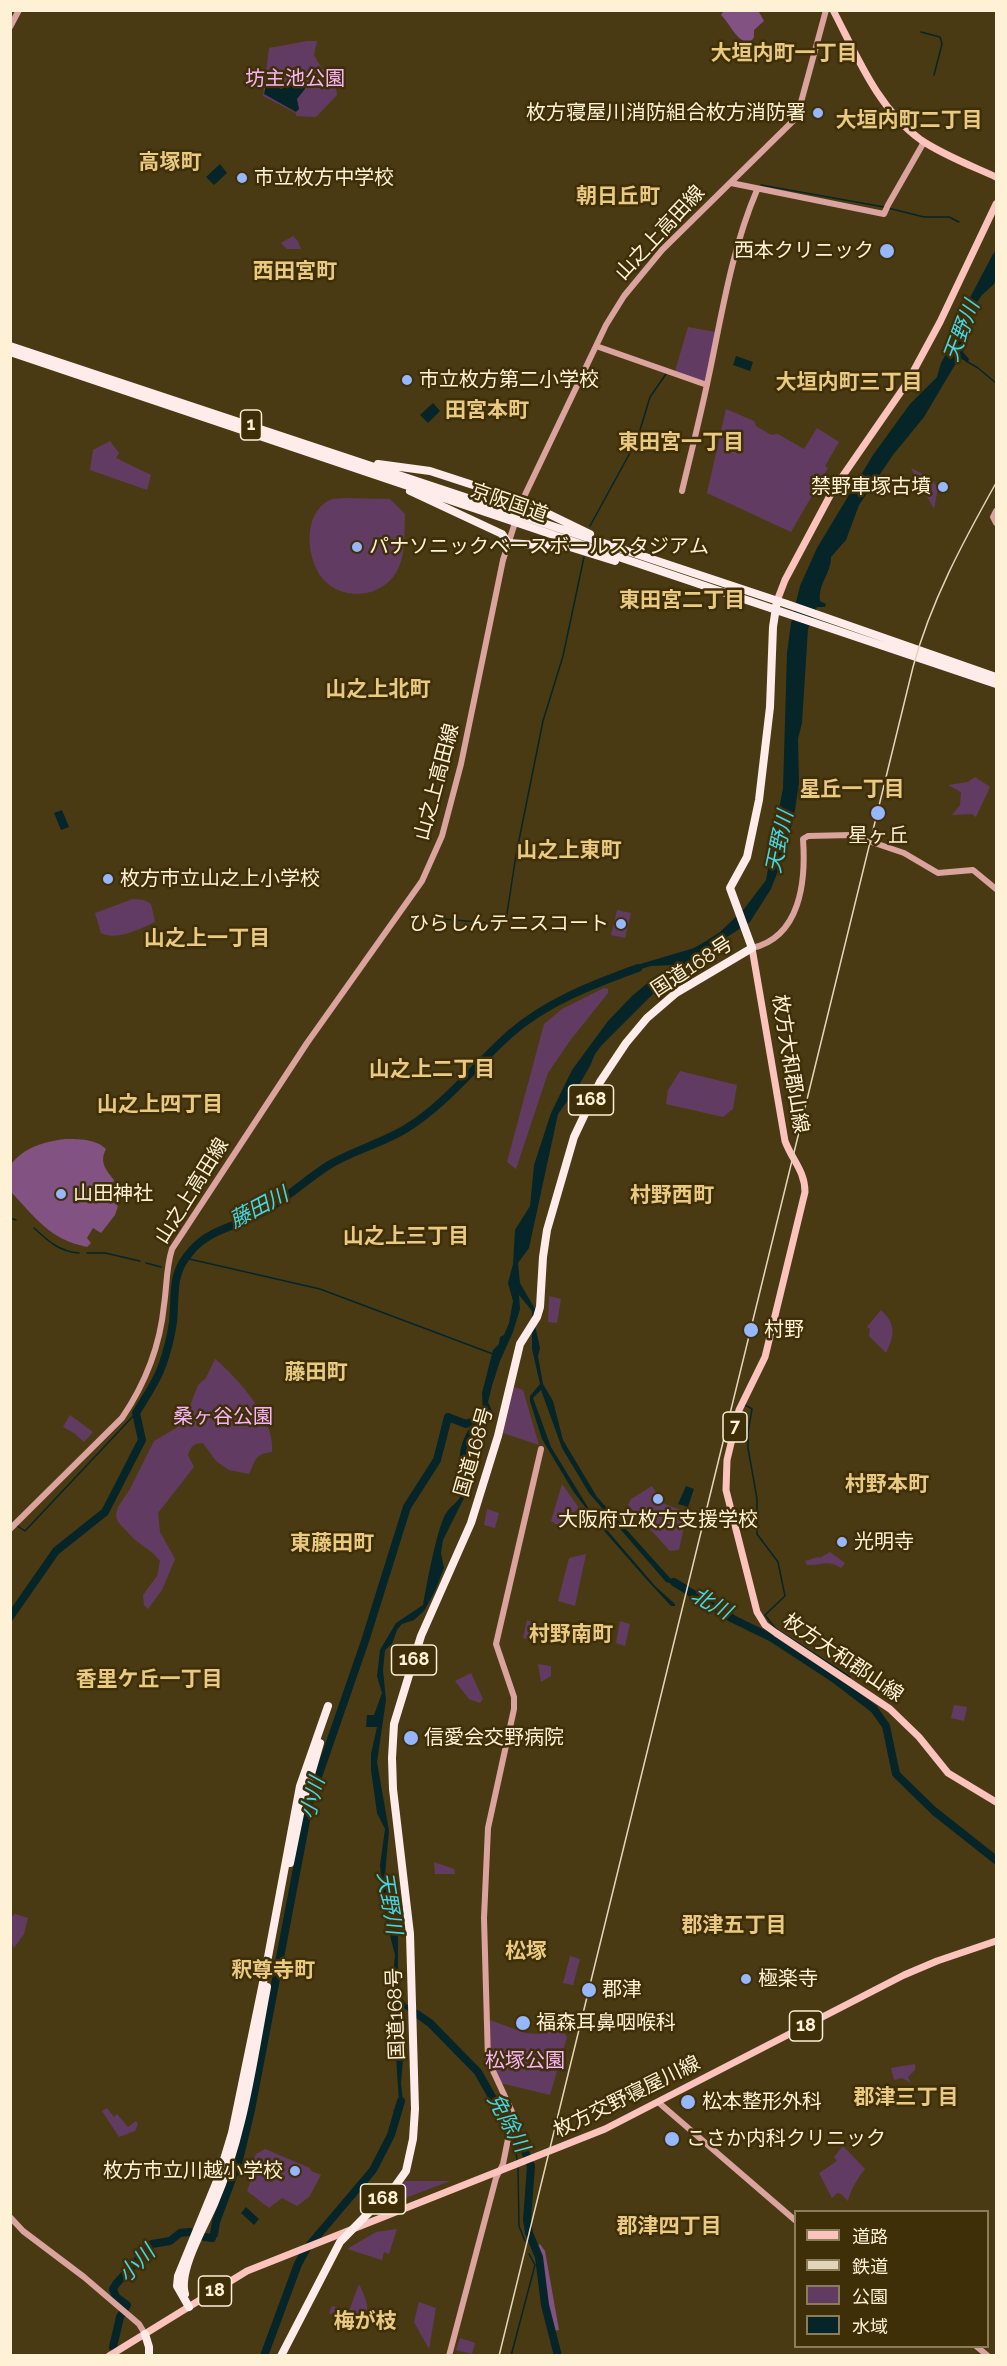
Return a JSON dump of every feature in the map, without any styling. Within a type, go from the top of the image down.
[{"type":"highway","name":"京阪国道","points":[[10,346],[307,445],[607,549],[653,560],[775,605]]},
{"type":"highway","name":"京阪国道","points":[[10,352],[396,483],[489,509]]},
{"type":"highway","points":[[307,445],[336,450],[382,465],[430,471],[522,501],[575,529],[653,560]]},
{"type":"highway","name":"1","points":[[396,483],[423,498],[502,534],[508,543],[570,547],[630,566],[640,564]]},
{"type":"highway","name":"京阪国道","points":[[607,549],[640,564],[785,608],[905,650],[996,677]]},
{"type":"highway","name":"国道168号","points":[[281,2355],[332,2256],[349,2232],[396,2185],[406,2171],[416,2109],[408,1904],[393,1788],[394,1724],[422,1636],[471,1523],[495,1445],[524,1336],[537,1317],[540,1307],[543,1257],[556,1196],[574,1137],[600,1082],[635,1032],[666,1000],[752,948],[730,888],[745,864],[750,847],[765,759],[775,605]]},
{"type":"highway","name":"京阪国道","points":[[934,659],[996,684]]},
{"type":"highway","points":[[189,2307],[177,2286],[178,2276],[219,2176],[232,2133],[300,1786],[330,1706]]},
{"type":"highway","points":[[143,2355],[145,2334]]},
{"type":"highway","points":[[145,2334],[149,2355]]},
{"type":"main road","points":[[833,10],[882,99],[902,124],[924,142],[996,177]]},
{"type":"main road","points":[[775,605],[785,580],[833,490],[907,382],[935,332],[996,204]]},
{"type":"main road","name":"枚方大和郡山線","points":[[752,948],[785,1141],[801,1168],[805,1182],[800,1220],[765,1358],[739,1410],[727,1460],[726,1490],[757,1612],[765,1625],[890,1709],[919,1737],[948,1773],[996,1802]]},
{"type":"main road","name":"枚方交野寝屋川線","points":[[109,2355],[247,2271],[620,2122],[904,1976],[937,1961],[996,1941]]},
{"type":"street","points":[[10,27],[19,10]]},
{"type":"street","name":"山之上高田線","points":[[14,1526],[122,1418],[130,1407],[158,1345],[165,1302],[167,1263],[172,1249],[307,1043],[429,867],[442,836],[461,764],[508,543],[522,501],[596,346],[614,312],[638,276],[797,117],[825,10]]},
{"type":"street","points":[[730,183],[884,214],[924,142]]},
{"type":"street","points":[[682,491],[717,331],[747,213],[757,190]]},
{"type":"street","points":[[596,346],[707,385]]},
{"type":"street","points":[[996,511],[993,517],[996,522]]},
{"type":"street","points":[[752,948],[763,945],[776,937],[790,920],[799,902],[803,881],[803,839],[808,836],[851,835],[904,854],[938,873],[973,870],[996,889]]},
{"type":"street","points":[[449,2355],[496,2178],[503,2164],[513,2114],[488,2060],[484,1918],[488,1828],[514,1697],[496,1644],[505,1596],[541,1449]]},
{"type":"street","points":[[658,2102],[794,2220]]},
{"type":"street","points":[[10,2217],[23,2231],[120,2307],[139,2324],[145,2334]]},
{"type":"green space","name":"坊主池公園","points":[[317,41],[314,55],[322,69],[330,71],[337,95],[316,117],[296,116],[296,113],[263,96],[269,48]]},
{"type":"green space","points":[[293,236],[301,249],[287,249],[281,243]]},
{"type":"green space","points":[[688,327],[715,332],[706,382],[675,371]]},
{"type":"green space","points":[[726,409],[754,421],[756,426],[771,435],[778,434],[804,449],[817,428],[839,442],[825,466],[828,468],[791,532],[707,493]]},
{"type":"green space","points":[[110,441],[119,453],[116,458],[151,475],[147,490],[90,470],[93,450]]},
{"type":"green space","points":[[911,468],[931,478],[938,488],[934,509]]},
{"type":"green space","name":"パナソニックベースボールスタジアム","points":[[390,499],[405,514],[404,542],[398,569],[392,579],[383,586],[363,594],[352,594],[331,586],[317,570],[310,549],[311,525],[321,506],[330,500]]},
{"type":"green space","points":[[975,777],[990,787],[976,817],[972,814],[952,815],[960,805],[961,792],[948,785],[968,782]]},
{"type":"green space","points":[[133,899],[144,900],[151,904],[155,922],[121,935],[101,933],[95,913]]},
{"type":"green space","name":"ひらしんテニスコート","points":[[617,910],[631,913],[625,938],[611,935]]},
{"type":"green space","points":[[604,988],[608,989],[608,993],[548,1073],[516,1169],[507,1162],[544,1024],[562,1009]]},
{"type":"green space","points":[[680,1071],[737,1085],[733,1109],[723,1117],[666,1104],[668,1090]]},
{"type":"green space","points":[[549,1296],[561,1299],[557,1323],[548,1322]]},
{"type":"green space","points":[[881,1310],[893,1330],[886,1353],[869,1336],[870,1329],[867,1327]]},
{"type":"green space","name":"桑ヶ谷公園","points":[[215,1359],[234,1377],[262,1414],[272,1440],[272,1452],[259,1456],[249,1474],[229,1470],[216,1461],[203,1443],[192,1447],[188,1455],[194,1467],[158,1513],[160,1532],[175,1559],[162,1590],[148,1609],[144,1605],[143,1595],[157,1576],[160,1561],[118,1522],[116,1515],[118,1507],[130,1489],[154,1441],[183,1424],[198,1385],[206,1378]]},
{"type":"green space","points":[[514,1387],[523,1390],[539,1445],[503,1433]]},
{"type":"green space","points":[[70,1415],[93,1432],[84,1442],[63,1427]]},
{"type":"green space","points":[[562,1484],[579,1508],[557,1525],[551,1521]]},
{"type":"green space","points":[[652,1486],[663,1503],[687,1513],[679,1550],[670,1551],[628,1505],[631,1499]]},
{"type":"green space","points":[[487,1509],[499,1513],[495,1528],[484,1525]]},
{"type":"green space","points":[[830,1552],[845,1563],[841,1568],[828,1563],[807,1565],[805,1561],[820,1558]]},
{"type":"green space","points":[[586,1554],[575,1606],[558,1601],[569,1558]]},
{"type":"green space","points":[[527,1620],[535,1623],[532,1640],[523,1638]]},
{"type":"green space","points":[[620,1621],[630,1624],[625,1646],[616,1643]]},
{"type":"green space","points":[[538,1664],[551,1666],[551,1676],[541,1682]]},
{"type":"green space","points":[[471,1673],[483,1699],[480,1703],[469,1699],[455,1681]]},
{"type":"green space","points":[[954,1705],[967,1707],[964,1721],[951,1718]]},
{"type":"green space","points":[[434,1862],[454,1869],[455,1874],[435,1874]]},
{"type":"green space","points":[[15,1914],[28,1918],[24,1934],[14,1948],[11,1942],[10,1918]]},
{"type":"green space","points":[[570,1956],[580,1959],[573,1985],[563,1983]]},
{"type":"green space","name":"松塚公園","points":[[490,2020],[525,2033],[538,2034],[542,2022],[560,2027],[567,2037],[550,2095],[500,2083],[490,2058]]},
{"type":"green space","points":[[915,2064],[915,2070],[908,2077],[911,2083],[902,2078],[894,2080],[891,2068]]},
{"type":"green space","points":[[107,2108],[114,2117],[117,2114],[128,2127],[136,2121],[138,2124],[135,2131],[119,2137],[102,2111]]},
{"type":"green space","points":[[843,2146],[865,2169],[854,2185],[848,2201],[837,2193],[832,2198],[819,2173],[837,2161],[834,2157]]},
{"type":"green space","points":[[265,2149],[321,2175],[309,2197],[297,2206],[282,2198],[269,2208],[247,2191],[255,2169],[251,2166],[256,2154]]},
{"type":"green space","points":[[405,2181],[450,2181],[387,2205]]},
{"type":"green space","points":[[397,2229],[389,2254],[384,2252],[382,2260],[347,2249],[376,2232]]},
{"type":"green space","points":[[359,2284],[366,2302],[366,2313],[340,2330],[344,2319],[329,2313],[332,2306],[349,2311]]},
{"type":"green space","points":[[419,2302],[436,2308],[429,2349],[414,2322]]},
{"type":"green space","points":[[460,2338],[475,2343],[472,2354],[456,2350]]},
{"type":"shaded area","points":[[729,11],[759,12],[764,21],[754,30],[754,37],[750,43],[737,36],[721,15]]},
{"type":"shaded area","name":"山田神社","points":[[65,1139],[92,1141],[106,1149],[103,1162],[114,1180],[109,1197],[118,1206],[115,1215],[101,1233],[93,1228],[87,1238],[91,1243],[87,1247],[53,1233],[36,1219],[11,1192],[11,1164],[16,1158],[35,1146]]},
{"type":"shaded area","points":[[540,2244],[545,2251],[559,2330],[553,2331],[542,2267],[536,2247]]},
{"type":"water","points":[[295,81],[304,85],[305,89],[297,99],[299,109],[296,112],[264,94],[266,85],[273,84],[281,89]]},
{"type":"water","points":[[220,164],[227,173],[214,185],[206,177]]},
{"type":"water","points":[[996,251],[994,284],[982,295],[971,311],[969,332],[963,352],[969,359],[968,362],[959,358],[924,417],[893,455],[859,505],[846,540],[831,557],[820,595],[820,601],[826,604],[825,607],[817,607],[808,629],[802,723],[798,739],[799,783],[785,853],[771,889],[750,922],[704,952],[694,964],[658,989],[601,1046],[579,1085],[558,1114],[529,1248],[518,1263],[520,1283],[535,1309],[535,1325],[540,1348],[538,1356],[543,1384],[553,1401],[563,1440],[597,1497],[670,1578],[682,1585],[680,1588],[666,1582],[589,1493],[562,1448],[541,1390],[533,1398],[551,1447],[589,1509],[675,1606],[671,1606],[598,1524],[573,1491],[542,1439],[530,1401],[530,1396],[540,1384],[532,1349],[532,1311],[519,1295],[520,1309],[500,1361],[488,1402],[492,1411],[471,1436],[466,1451],[472,1482],[443,1540],[441,1553],[444,1568],[424,1611],[414,1620],[402,1624],[392,1644],[385,1650],[383,1670],[386,1700],[377,1762],[389,1831],[386,1887],[398,1920],[398,1993],[406,2004],[427,2022],[400,2006],[397,2031],[402,2041],[403,2101],[400,2112],[393,2111],[399,2102],[394,2027],[395,2002],[392,1985],[395,1955],[385,1916],[380,1865],[385,1829],[377,1813],[371,1770],[371,1754],[377,1727],[366,1727],[367,1715],[374,1715],[382,1693],[377,1676],[380,1650],[396,1623],[423,1605],[442,1522],[463,1491],[466,1478],[460,1458],[461,1449],[464,1438],[476,1422],[467,1426],[460,1421],[466,1422],[477,1412],[483,1412],[482,1393],[493,1350],[499,1344],[500,1337],[504,1335],[509,1323],[513,1301],[508,1283],[513,1264],[515,1230],[530,1206],[534,1165],[551,1113],[572,1070],[608,1021],[632,996],[657,975],[663,976],[675,965],[651,966],[628,973],[627,968],[694,948],[706,941],[720,932],[744,909],[766,880],[783,788],[787,653],[800,586],[817,548],[873,455],[910,404],[937,377],[941,363],[949,349],[955,326]]},
{"type":"water","points":[[736,356],[753,362],[750,371],[733,365]]},
{"type":"water","points":[[433,403],[440,411],[428,423],[420,415]]},
{"type":"water","points":[[62,810],[69,827],[61,830],[54,813]]},
{"type":"water","points":[[686,1486],[694,1489],[688,1507],[678,1504]]},
{"type":"water","points":[[246,2207],[259,2219],[254,2225],[241,2213]]},
{"type":"waterway","points":[[921,32],[940,37],[942,44],[934,75]]},
{"type":"waterway","points":[[761,185],[884,207]]},
{"type":"waterway","points":[[888,208],[924,217],[949,217],[959,222]]},
{"type":"waterway","points":[[966,361],[996,383]]},
{"type":"waterway","points":[[590,526],[637,440],[650,397],[666,374]]},
{"type":"waterway","points":[[432,918],[501,924],[506,920],[516,855],[543,721],[563,656],[584,557]]},
{"type":"waterway","name":"藤田川","points":[[10,1617],[56,1551],[105,1512],[142,1440],[136,1413],[162,1366],[172,1327],[177,1275],[192,1250],[207,1237],[268,1209],[329,1165],[407,1128],[435,1107],[510,1034],[539,1012],[588,987],[638,968]]},
{"type":"waterway","points":[[10,1218],[16,1220]]},
{"type":"waterway","points":[[34,1228],[60,1248],[79,1253]]},
{"type":"waterway","points":[[87,1253],[105,1253],[140,1261]]},
{"type":"waterway","points":[[185,1258],[320,1289],[493,1354]]},
{"type":"waterway","points":[[146,1263],[161,1267]]},
{"type":"waterway","points":[[745,1405],[752,1409],[748,1448],[757,1499],[757,1534],[778,1562],[785,1596],[765,1615],[776,1629],[850,1677]]},
{"type":"waterway","points":[[16,1525],[25,1531],[136,1413]]},
{"type":"waterway","name":"小川","points":[[214,2234],[216,2222],[239,2160],[251,2110],[310,1800],[365,1641],[407,1507],[437,1460],[448,1417],[468,1423]]},
{"type":"waterway","name":"北川","points":[[674,1582],[733,1619],[772,1638],[836,1680],[874,1709],[886,1726],[896,1774],[934,1811],[996,1860]]},
{"type":"waterway","name":"免除川","points":[[417,2014],[430,2023],[478,2072],[523,2147],[531,2166],[527,2220],[529,2233],[539,2257],[545,2305],[558,2356]]},
{"type":"waterway","name":"天野川","points":[[264,2356],[298,2264],[307,2248],[373,2170],[391,2135],[401,2101]]},
{"type":"waterway","points":[[513,2133],[517,2160]]},
{"type":"waterway","points":[[518,2168],[519,2226],[525,2241]]},
{"type":"waterway","name":"小川","points":[[113,2347],[120,2317],[127,2305],[116,2297],[113,2289],[116,2284],[152,2244],[170,2241],[180,2233],[190,2232]]},
{"type":"waterway","name":"小川","points":[[204,2237],[212,2238]]},
{"type":"waterway","points":[[511,2356],[535,2265],[529,2254]]},
{"type":"railway","points":[[499,2356],[913,667],[938,595],[996,483]]},
{"type":"place","name":"枚方寝屋川消防組合枚方消防署","points":[[818,113]]},
{"type":"place","name":"市立枚方中学校","points":[[242,178]]},
{"type":"place","name":"西本クリニック","points":[[887,251]]},
{"type":"place","name":"市立枚方第二小学校","points":[[407,380]]},
{"type":"place","name":"禁野車塚古墳","points":[[943,487]]},
{"type":"place","name":"パナソニックベースボールスタジアム","points":[[357,547]]},
{"type":"place","name":"星ヶ丘","points":[[878,813]]},
{"type":"place","name":"枚方市立山之上小学校","points":[[108,879]]},
{"type":"place","name":"ひらしんテニスコート","points":[[621,924]]},
{"type":"place","name":"山田神社","points":[[61,1194]]},
{"type":"place","name":"村野","points":[[751,1330]]},
{"type":"place","name":"大阪府立枚方支援学校","points":[[658,1499]]},
{"type":"place","name":"光明寺","points":[[842,1542]]},
{"type":"place","name":"信愛会交野病院","points":[[411,1738]]},
{"type":"place","name":"極楽寺","points":[[746,1979]]},
{"type":"place","name":"郡津","points":[[589,1990]]},
{"type":"place","name":"福森耳鼻咽喉科","points":[[523,2023]]},
{"type":"place","name":"松本整形外科","points":[[688,2102]]},
{"type":"place","name":"こさか内科クリニック","points":[[672,2139]]},
{"type":"place","name":"枚方市立川越小学校","points":[[295,2171]]},
{"type":"district","name":"大垣内町一丁目","points":[[784,54]]},
{"type":"district","name":"大垣内町二丁目","points":[[909,121]]},
{"type":"district","name":"高塚町","points":[[170,163]]},
{"type":"district","name":"朝日丘町","points":[[618,197]]},
{"type":"district","name":"西田宮町","points":[[295,272]]},
{"type":"district","name":"大垣内町三丁目","points":[[849,383]]},
{"type":"district","name":"田宮本町","points":[[487,411]]},
{"type":"district","name":"東田宮一丁目","points":[[681,443]]},
{"type":"district","name":"東田宮二丁目","points":[[682,601]]},
{"type":"district","name":"山之上北町","points":[[378,690]]},
{"type":"district","name":"星丘一丁目","points":[[852,790]]},
{"type":"district","name":"山之上東町","points":[[569,851]]},
{"type":"district","name":"山之上一丁目","points":[[207,939]]},
{"type":"district","name":"山之上二丁目","points":[[432,1070]]},
{"type":"district","name":"山之上四丁目","points":[[160,1105]]},
{"type":"district","name":"村野西町","points":[[672,1196]]},
{"type":"district","name":"山之上三丁目","points":[[406,1237]]},
{"type":"district","name":"藤田町","points":[[316,1373]]},
{"type":"district","name":"村野本町","points":[[887,1485]]},
{"type":"district","name":"東藤田町","points":[[332,1544]]},
{"type":"district","name":"村野南町","points":[[571,1635]]},
{"type":"district","name":"香里ケ丘一丁目","points":[[149,1680]]},
{"type":"district","name":"郡津五丁目","points":[[734,1926]]},
{"type":"district","name":"松塚","points":[[526,1952]]},
{"type":"district","name":"釈尊寺町","points":[[273,1971]]},
{"type":"district","name":"郡津三丁目","points":[[906,2098]]},
{"type":"district","name":"郡津四丁目","points":[[669,2227]]},
{"type":"district","name":"梅が枝","points":[[365,2322]]}]
